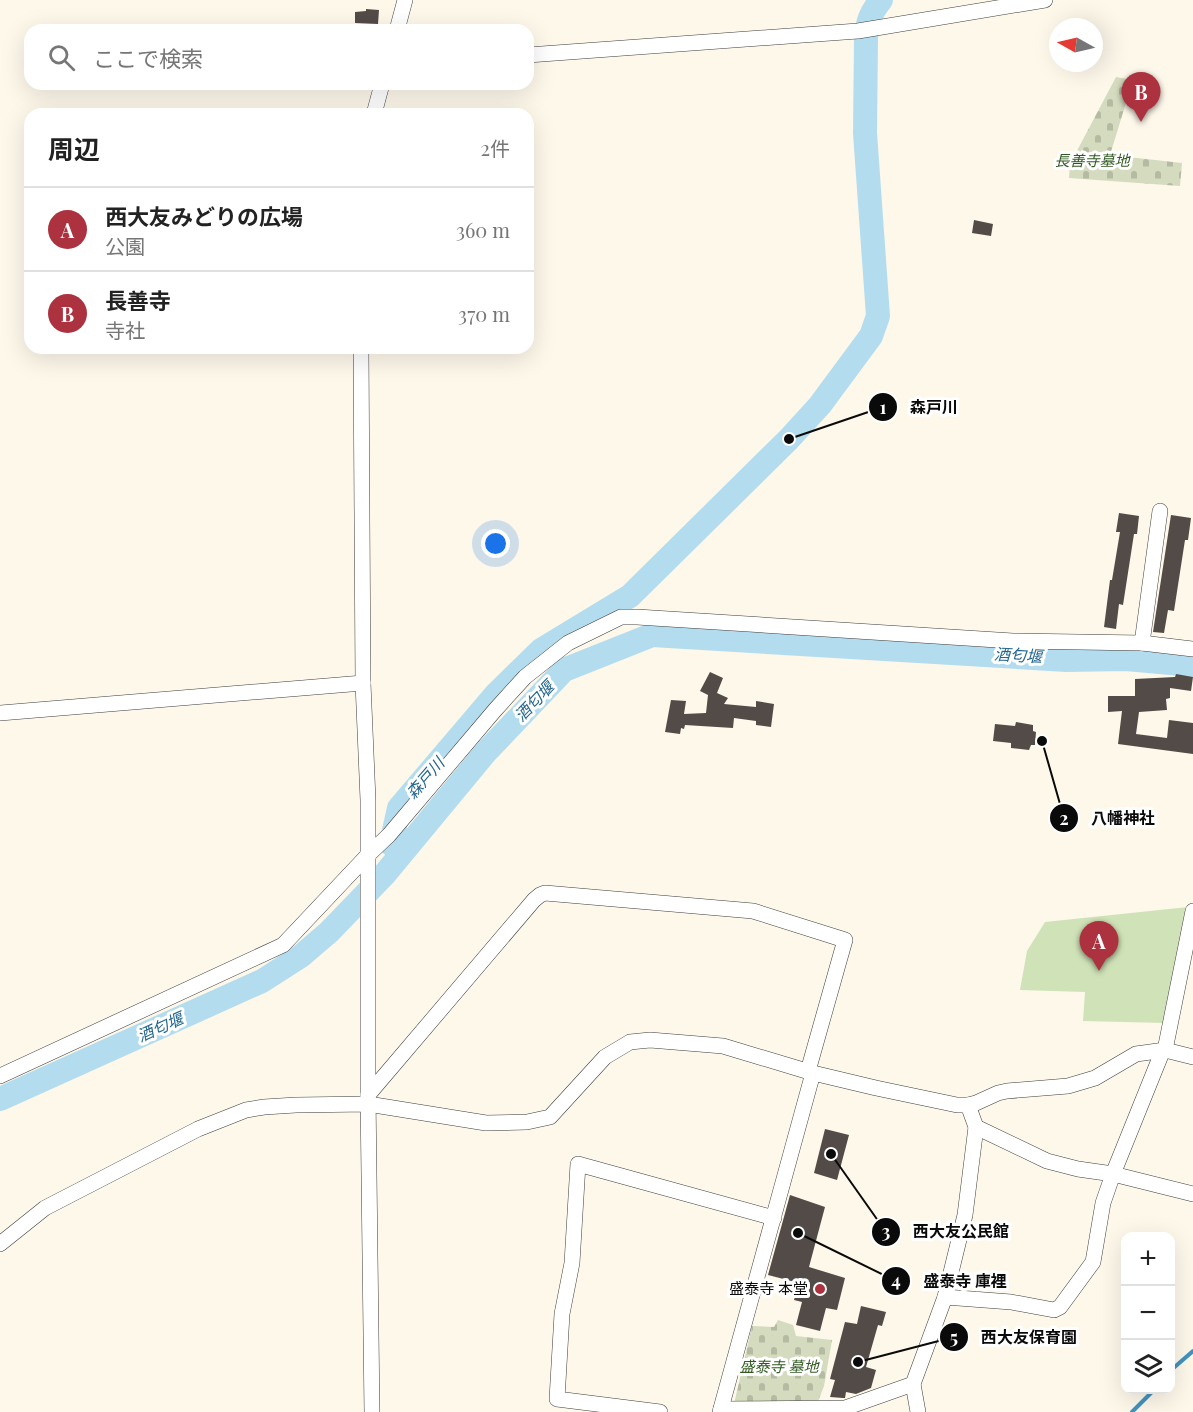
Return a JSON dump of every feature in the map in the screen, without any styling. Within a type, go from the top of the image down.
[{"type":"street","points":[[399,24],[405,0]]},
{"type":"street","points":[[534,55],[866,30],[1045,0]]},
{"type":"street","points":[[376,108],[380,90]]},
{"type":"street","points":[[361,354],[363,683],[368,800],[368,1099],[372,1412]]},
{"type":"street","points":[[1142,643],[1160,510]]},
{"type":"street","points":[[0,1076],[283,945],[389,835],[525,677],[568,644],[621,617],[1013,641],[1142,643],[1193,649]]},
{"type":"street","points":[[0,713],[363,683]]},
{"type":"street","points":[[368,1099],[534,900],[545,893],[753,911],[845,940],[774,1218],[721,1411],[846,1408],[913,1384]]},
{"type":"street","points":[[945,1297],[1011,1302],[1054,1310],[1060,1307],[1091,1268],[1094,1262],[1103,1203],[1164,1050],[1193,911]]},
{"type":"street","points":[[0,1244],[45,1208],[198,1129],[246,1110],[368,1099],[486,1123],[527,1122],[550,1117],[605,1057],[630,1042],[650,1040],[723,1046],[810,1072],[957,1105],[968,1105],[1007,1091],[1068,1086],[1095,1078],[1136,1054],[1164,1050],[1193,1057]]},
{"type":"street","points":[[918,1412],[913,1384],[945,1297],[965,1215],[976,1127],[968,1105]]},
{"type":"street","points":[[976,1127],[1047,1161],[1077,1169],[1113,1174],[1193,1194]]},
{"type":"street","points":[[660,1412],[558,1399],[562,1314],[572,1263],[578,1164],[774,1218]]},
{"type":"green space","name":"長善寺墓地","points":[[1116,77],[1133,80],[1110,155],[1182,163],[1180,186],[1069,178],[1070,164]]},
{"type":"green space","points":[[1188,907],[1164,1023],[1083,1021],[1085,992],[1020,990],[1027,951],[1045,922]]},
{"type":"green space","name":"盛泰寺 墓地","points":[[778,1320],[793,1325],[796,1336],[832,1340],[824,1386],[817,1404],[734,1404],[752,1326],[774,1327]]},
{"type":"building","points":[[366,9],[379,10],[378,24],[355,23],[355,12],[366,11]]},
{"type":"building","points":[[974,220],[993,224],[991,236],[972,233]]},
{"type":"building","points":[[1119,513],[1139,516],[1123,605],[1119,604],[1116,629],[1104,627],[1110,580],[1112,580],[1120,532],[1116,532]]},
{"type":"building","points":[[1171,515],[1191,518],[1188,540],[1185,540],[1174,611],[1168,610],[1164,633],[1153,632]]},
{"type":"building","points":[[710,672],[723,678],[717,693],[728,698],[724,704],[756,707],[756,701],[774,704],[771,727],[756,725],[756,721],[734,718],[733,728],[685,725],[684,729],[681,728],[680,734],[665,732],[671,700],[686,701],[684,714],[706,713],[708,695],[700,691]]},
{"type":"building","points":[[1176,674],[1193,677],[1191,691],[1170,688],[1170,698],[1166,699],[1167,710],[1139,712],[1136,734],[1167,738],[1169,720],[1193,723],[1193,754],[1118,744],[1122,711],[1108,712],[1108,696],[1135,696],[1135,679],[1175,677]]},
{"type":"building","points":[[1016,722],[1033,725],[1033,731],[1036,732],[1035,745],[1031,745],[1029,750],[1011,748],[1011,743],[993,741],[995,724],[1015,726]]},
{"type":"building","points":[[825,1129],[849,1135],[837,1180],[814,1173]]},
{"type":"building","points":[[790,1195],[825,1207],[809,1267],[845,1278],[837,1310],[826,1308],[820,1331],[796,1325],[802,1302],[794,1300],[799,1283],[768,1275]]},
{"type":"building","points":[[861,1306],[886,1312],[882,1326],[878,1325],[866,1367],[876,1370],[871,1388],[856,1394],[846,1392],[845,1398],[830,1397],[835,1380],[830,1379],[845,1322],[857,1324]]},
{"type":"waterway","name":"森戸川","points":[[391,844],[399,808],[496,694],[541,650],[630,596],[789,439],[820,405],[871,336],[878,316],[865,133],[866,38],[870,18],[881,0]]},
{"type":"waterway","name":"酒匂堰","points":[[0,1099],[262,981],[301,956],[329,932],[384,875],[485,753],[564,670],[652,635],[1066,660],[1126,659],[1193,665]]},
{"type":"waterway","points":[[1175,1367],[1193,1351]]},
{"type":"waterway","points":[[1132,1412],[1150,1394]]},
{"type":"place","name":"長善寺","points":[[1141,122]]},
{"type":"place","name":"森戸川","points":[[789,439]]},
{"type":"place","name":"八幡神社","points":[[1042,741]]},
{"type":"place","name":"西大友みどりの広場","points":[[1099,971]]},
{"type":"place","name":"西大友公民館","points":[[831,1154]]},
{"type":"place","name":"盛泰寺 庫裡","points":[[798,1233]]},
{"type":"place","name":"盛泰寺 本堂","points":[[820,1289]]},
{"type":"place","name":"西大友保育園","points":[[858,1362]]}]
